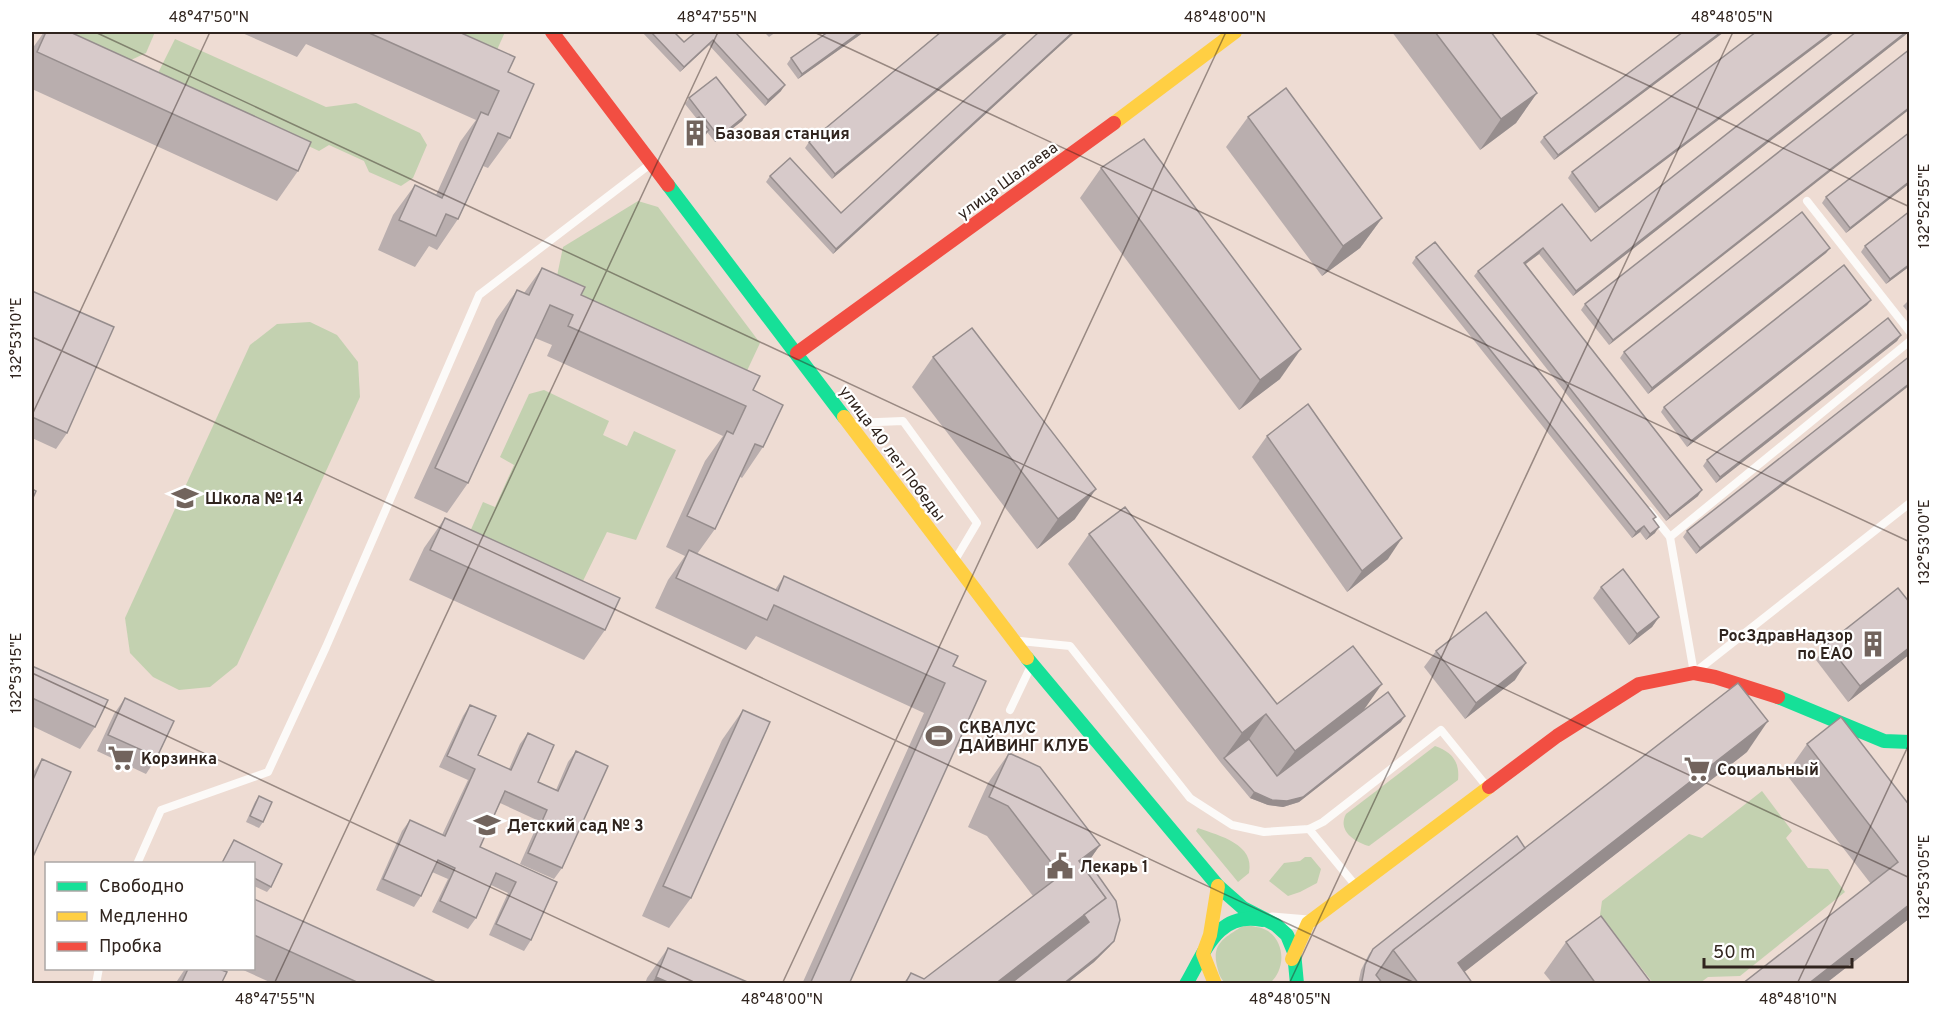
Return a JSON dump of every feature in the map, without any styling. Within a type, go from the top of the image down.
[{"type":"main road","name":"улица 40 лет Победы","points":[[552,32],[1032,663],[1218,886],[1241,907],[1254,915],[1272,920]]},
{"type":"main road","name":"улица Шалаева","points":[[797,354],[1147,99],[1235,32]]},
{"type":"main road","points":[[1283,984],[1288,976],[1293,954],[1308,923],[1557,736],[1639,684],[1694,673],[1768,693],[1884,741],[1910,742]]},
{"type":"main road","points":[[1215,984],[1203,954],[1210,934],[1218,886]]},
{"type":"main road","points":[[1186,984],[1218,932],[1229,923],[1244,918],[1272,920],[1286,934],[1292,944],[1297,984]]},
{"type":"street","points":[[1272,920],[1308,923]]},
{"type":"lane","points":[[138,862],[162,810],[268,772],[326,647],[479,295],[652,163]]},
{"type":"lane","points":[[1808,201],[1910,332]]},
{"type":"lane","points":[[1670,537],[1910,341]]},
{"type":"lane","points":[[850,423],[903,421],[977,523],[955,561]]},
{"type":"lane","points":[[1640,500],[1670,537],[1694,673],[1910,503]]},
{"type":"lane","points":[[1015,641],[1070,646],[1190,798],[1232,825],[1264,832],[1310,829],[1323,822],[1441,729],[1488,788]]},
{"type":"lane","points":[[1010,710],[1032,663]]},
{"type":"lane","points":[[1310,829],[1356,887]]},
{"type":"green space","points":[[66,32],[155,32],[146,53],[131,60]]},
{"type":"green space","points":[[401,32],[505,32],[488,70]]},
{"type":"green space","points":[[175,39],[326,107],[356,103],[420,133],[427,145],[413,178],[401,186],[369,172],[364,161],[329,145],[319,151],[157,75]]},
{"type":"green space","points":[[638,201],[658,207],[760,343],[745,375],[575,299],[557,276],[563,247]]},
{"type":"green space","points":[[310,322],[337,335],[358,362],[360,397],[237,665],[210,687],[179,690],[153,677],[130,653],[125,618],[250,345],[277,324]]},
{"type":"green space","points":[[544,390],[609,421],[603,435],[627,446],[634,431],[676,450],[636,540],[607,532],[581,585],[469,534],[483,502],[495,507],[514,465],[500,457],[529,394]]},
{"type":"green space","points":[[1435,746],[1454,758],[1458,768],[1458,780],[1369,846],[1353,839],[1344,826],[1346,814]]},
{"type":"green space","points":[[1762,791],[1792,831],[1786,838],[1808,868],[1828,869],[1845,892],[1740,976],[1708,977],[1700,983],[1653,983],[1600,915],[1602,901],[1689,834],[1702,838]]},
{"type":"green space","points":[[1198,828],[1225,838],[1241,848],[1247,855],[1249,873],[1238,882],[1196,831]]},
{"type":"green space","points":[[1305,857],[1311,857],[1321,869],[1317,883],[1288,896],[1269,881],[1284,863],[1300,861]]},
{"type":"green space","points":[[1244,925],[1268,931],[1278,943],[1281,964],[1275,978],[1270,983],[1226,984],[1220,976],[1216,958],[1218,946],[1226,937]]},
{"type":"building","points":[[46,32],[70,32],[311,142],[298,171],[37,52]]},
{"type":"building","points":[[367,32],[459,32],[515,57],[508,72],[534,84],[510,138],[498,133],[458,219],[446,214],[436,236],[399,220],[415,185],[442,198],[481,112],[488,115],[499,91]]},
{"type":"building","points":[[651,32],[674,32],[684,42],[696,32],[735,32],[785,85],[768,100],[713,40],[684,67]]},
{"type":"building","points":[[828,32],[860,32],[802,74],[791,58]]},
{"type":"building","points":[[941,32],[1006,32],[835,174],[809,142]]},
{"type":"building","points":[[1039,32],[1073,32],[836,249],[770,176],[790,158],[841,213]]},
{"type":"building","points":[[1435,32],[1491,32],[1537,93],[1501,119]]},
{"type":"building","points":[[1683,32],[1721,32],[1558,155],[1544,137]]},
{"type":"building","points":[[1756,32],[1832,32],[1599,208],[1572,172]]},
{"type":"building","points":[[1856,32],[1906,32],[1576,291],[1543,248],[1524,263],[1702,490],[1670,516],[1478,271],[1562,204],[1591,241]]},
{"type":"building","points":[[1910,49],[1910,107],[1613,340],[1585,304]]},
{"type":"building","points":[[716,77],[746,115],[719,137],[689,98]]},
{"type":"building","points":[[1286,88],[1382,218],[1343,246],[1248,117]]},
{"type":"building","points":[[699,117],[709,130],[699,137],[689,124]]},
{"type":"building","points":[[1910,132],[1910,181],[1850,228],[1826,197]]},
{"type":"building","points":[[1144,139],[1301,349],[1260,380],[1101,168]]},
{"type":"building","points":[[1910,211],[1910,264],[1890,279],[1865,246]]},
{"type":"building","points":[[1802,212],[1830,248],[1652,388],[1624,352]]},
{"type":"building","points":[[1435,242],[1656,517],[1653,519],[1659,527],[1650,534],[1644,526],[1636,532],[1416,257]]},
{"type":"building","points":[[1844,265],[1871,300],[1691,441],[1664,407]]},
{"type":"building","points":[[542,268],[585,287],[581,295],[760,376],[753,390],[783,405],[763,447],[755,444],[715,529],[687,516],[727,431],[733,434],[746,406],[568,326],[573,315],[550,305],[468,483],[435,468],[517,290],[529,295]]},
{"type":"building","points":[[32,291],[114,327],[67,433],[32,417]]},
{"type":"building","points":[[1888,318],[1901,335],[1720,477],[1707,460]]},
{"type":"building","points":[[972,328],[1096,489],[1058,519],[933,357]]},
{"type":"building","points":[[1910,356],[1910,383],[1700,548],[1687,531]]},
{"type":"building","points":[[1308,404],[1402,538],[1362,571],[1267,436]]},
{"type":"building","points":[[1125,507],[1277,704],[1353,646],[1382,684],[1295,751],[1266,714],[1242,733],[1089,534]]},
{"type":"building","points":[[445,518],[620,598],[605,630],[430,550]]},
{"type":"building","points":[[689,550],[778,591],[784,576],[958,656],[953,666],[986,681],[849,984],[810,984],[945,683],[774,605],[767,620],[676,578]]},
{"type":"building","points":[[1623,569],[1659,617],[1637,634],[1601,587]]},
{"type":"building","name":"РосЗдравНадзор по ЕАО","points":[[1898,588],[1910,603],[1910,647],[1860,686],[1827,644]]},
{"type":"building","points":[[1486,612],[1526,663],[1476,703],[1436,651]]},
{"type":"building","points":[[32,666],[108,700],[95,727],[32,698]]},
{"type":"building","points":[[1738,683],[1768,721],[1458,963],[1473,984],[1419,984],[1393,950]]},
{"type":"building","points":[[1388,692],[1405,716],[1303,797],[1287,801],[1272,800],[1254,792],[1224,758],[1249,739],[1277,776]]},
{"type":"building","points":[[125,698],[174,721],[157,757],[108,735]]},
{"type":"building","points":[[470,705],[496,716],[478,755],[511,770],[528,733],[554,745],[538,782],[558,791],[576,751],[608,766],[562,868],[528,853],[547,810],[505,791],[480,847],[557,882],[531,940],[496,924],[516,882],[496,873],[476,918],[440,901],[455,868],[438,860],[421,896],[383,879],[410,820],[445,836],[475,769],[447,756]]},
{"type":"building","points":[[743,710],[770,722],[691,898],[663,886]]},
{"type":"building","points":[[1841,717],[1910,806],[1910,904],[1808,984],[1742,984],[1898,862],[1807,744]]},
{"type":"building","points":[[1009,753],[1040,767],[1100,845],[1079,861],[1106,898],[995,984],[905,984],[911,973],[924,979],[1061,875],[1008,806],[989,797]]},
{"type":"building","points":[[42,759],[71,772],[32,859],[32,782]]},
{"type":"building","points":[[259,796],[272,802],[263,822],[250,816]]},
{"type":"building","points":[[1517,836],[1525,848],[1393,950],[1376,975],[1383,984],[1362,984],[1365,965],[1373,949]]},
{"type":"building","points":[[234,840],[282,864],[271,887],[255,879],[255,862],[223,862]]},
{"type":"building","points":[[1090,864],[1116,901],[1120,920],[1114,941],[1063,984],[1010,984],[1089,922],[1084,915],[1106,898],[1084,868]]},
{"type":"building","points":[[255,899],[440,984],[361,984],[255,935]]},
{"type":"building","points":[[1601,916],[1652,984],[1596,984],[1566,942]]},
{"type":"building","points":[[668,948],[752,984],[672,984],[656,977]]},
{"type":"building","points":[[188,970],[227,972],[221,984],[181,984]]},
{"type":"traffic: fast","points":[[668,185],[844,417]]},
{"type":"traffic: fast","points":[[1027,658],[1218,886],[1243,908],[1276,925],[1287,935],[1294,952],[1297,984]]},
{"type":"traffic: fast","points":[[1778,697],[1884,741],[1910,742]]},
{"type":"traffic: fast","points":[[1186,984],[1207,947],[1223,928],[1247,919],[1262,920]]},
{"type":"traffic: slow","points":[[1114,123],[1235,32]]},
{"type":"traffic: slow","points":[[844,417],[1027,658]]},
{"type":"traffic: slow","points":[[1292,959],[1308,923],[1489,787]]},
{"type":"traffic: slow","points":[[1215,984],[1203,954],[1210,935],[1218,886]]},
{"type":"traffic: jam","points":[[552,32],[668,185]]},
{"type":"traffic: jam","points":[[797,353],[1114,123]]},
{"type":"traffic: jam","points":[[1489,787],[1557,736],[1639,684],[1694,673],[1715,677],[1778,697]]},
{"type":"place","name":"Базовая станция","points":[[695,133]]},
{"type":"place","name":"Школа № 14","points":[[185,498]]},
{"type":"place","name":"РосЗдравНадзор по ЕАО","points":[[1873,644]]},
{"type":"place","name":"СКВАЛУС ДАЙВИНГ КЛУБ","points":[[939,736]]},
{"type":"place","name":"Корзинка","points":[[121,758]]},
{"type":"place","name":"Социальный","points":[[1697,769]]},
{"type":"place","name":"Детский сад № 3","points":[[487,825]]},
{"type":"place","name":"Лекарь 1","points":[[1060,866]]}]
